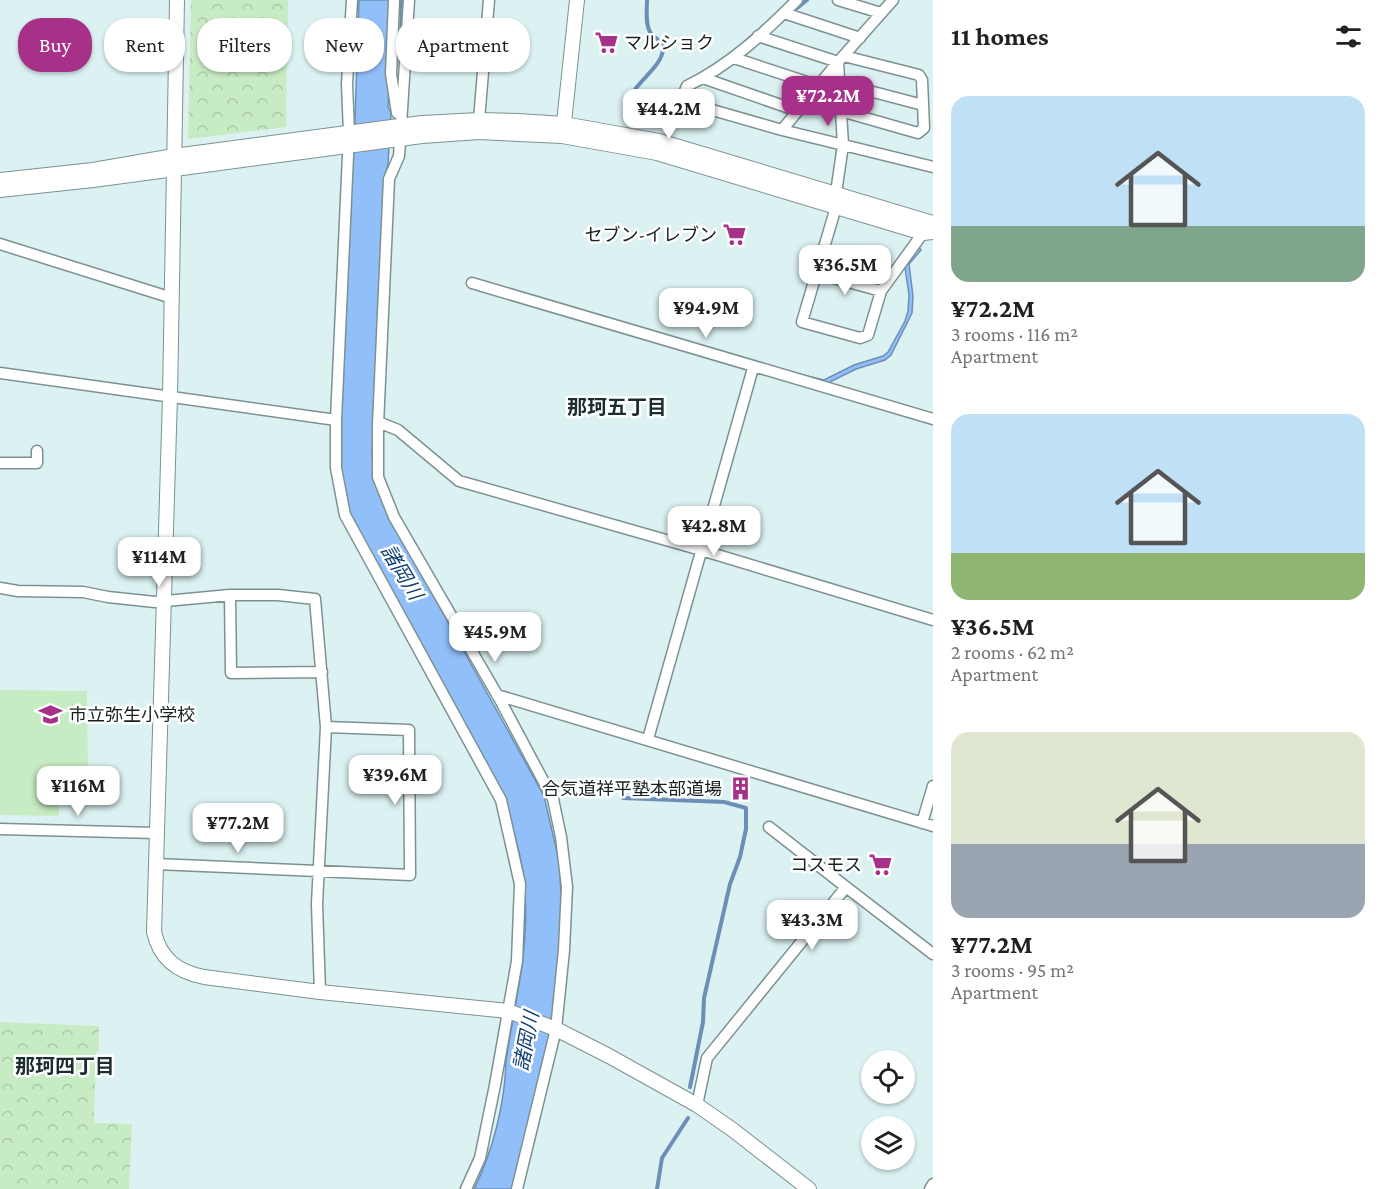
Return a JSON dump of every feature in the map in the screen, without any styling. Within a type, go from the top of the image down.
[{"type":"street","points":[[177,0],[165,602],[154,932],[162,954],[170,963],[189,974],[320,992],[508,1011],[556,1029],[697,1105],[809,1189]]},
{"type":"street","points":[[352,0],[347,84],[351,137],[336,420],[336,468],[345,514],[501,800],[520,884],[517,961],[480,1158],[466,1189]]},
{"type":"street","points":[[394,0],[391,74],[399,132]]},
{"type":"street","points":[[409,0],[399,156],[389,179],[378,422],[378,477],[394,517],[497,695],[553,799],[561,837],[567,887],[564,950],[556,1029],[517,1189]]},
{"type":"street","points":[[479,120],[489,0]]},
{"type":"street","points":[[563,130],[577,0]]},
{"type":"street","points":[[797,0],[734,58],[687,86],[681,101],[782,130],[933,167]]},
{"type":"street","points":[[838,0],[881,14]]},
{"type":"street","points":[[782,130],[893,0]]},
{"type":"street","points":[[784,13],[860,38]]},
{"type":"street","points":[[758,36],[841,59],[919,75],[922,80],[924,128],[918,133],[841,111]]},
{"type":"street","points":[[734,58],[819,86]]},
{"type":"street","points":[[0,190],[479,120],[659,141],[836,200],[930,229],[881,291],[868,335],[860,338],[802,322],[836,200],[843,145],[841,59]]},
{"type":"street","points":[[703,78],[798,111]]},
{"type":"street","points":[[840,82],[923,105]]},
{"type":"street","points":[[399,132],[563,130]]},
{"type":"street","points":[[0,180],[174,163]]},
{"type":"street","points":[[0,244],[172,298]]},
{"type":"street","points":[[816,273],[881,291]]},
{"type":"street","points":[[472,284],[933,419]]},
{"type":"street","points":[[648,739],[753,368]]},
{"type":"street","points":[[0,374],[336,420]]},
{"type":"street","points":[[378,422],[398,429],[459,481],[701,550],[933,620]]},
{"type":"street","points":[[0,463],[37,463],[37,451]]},
{"type":"street","points":[[0,588],[18,591],[83,592],[108,597],[165,602],[231,595],[278,595],[315,599],[326,727],[317,904],[320,992]]},
{"type":"street","points":[[231,595],[231,673],[322,672]]},
{"type":"street","points":[[497,695],[928,825],[933,786]]},
{"type":"street","points":[[156,864],[319,873],[410,875],[409,730],[326,727]]},
{"type":"street","points":[[770,827],[933,954]]},
{"type":"street","points":[[0,829],[156,833]]},
{"type":"street","points":[[697,1105],[707,1058],[846,887]]},
{"type":"street","points":[[930,1189],[933,1184]]},
{"type":"green space","points":[[191,0],[288,0],[288,18],[197,18],[197,72],[287,72],[286,127],[188,139]]},
{"type":"green space","points":[[0,690],[87,691],[88,775],[58,775],[59,816],[0,815]]},
{"type":"green space","points":[[0,1022],[99,1026],[94,1123],[132,1124],[129,1189],[0,1189]]},
{"type":"water","name":"諸岡川","points":[[359,0],[392,0],[388,107],[391,113],[385,177],[372,457],[383,505],[544,796],[559,861],[563,927],[553,1015],[528,1143],[513,1189],[474,1189],[487,1159],[500,1110],[523,958],[526,917],[519,852],[507,810],[346,507],[338,453],[357,72],[384,72],[384,18],[358,18]]},
{"type":"water","points":[[919,247],[921,250],[909,264],[913,296],[912,313],[891,355],[885,360],[856,369],[826,384],[787,371],[824,380],[888,352],[908,311],[906,262]]},
{"type":"waterway","points":[[402,0],[402,18]]},
{"type":"waterway","points":[[627,118],[632,94],[662,55],[662,44],[648,28],[647,0]]},
{"type":"waterway","points":[[791,13],[807,0]]},
{"type":"waterway","points":[[671,101],[682,88]]},
{"type":"waterway","points":[[623,798],[724,802],[746,808],[746,829],[740,857],[730,884],[704,998],[703,1022],[690,1087]]},
{"type":"waterway","points":[[657,1189],[662,1158],[688,1118]]},
{"type":"place","name":"マルショク","points":[[606,43]]},
{"type":"place","name":"セブン-イレブン","points":[[735,235]]},
{"type":"place","name":"市立弥生小学校","points":[[51,715]]},
{"type":"place","name":"合気道祥平塾本部道場","points":[[740,789]]},
{"type":"place","name":"コスモス","points":[[880,865]]},
{"type":"district","name":"那珂五丁目","points":[[617,407]]},
{"type":"district","name":"那珂四丁目","points":[[65,1066]]}]
